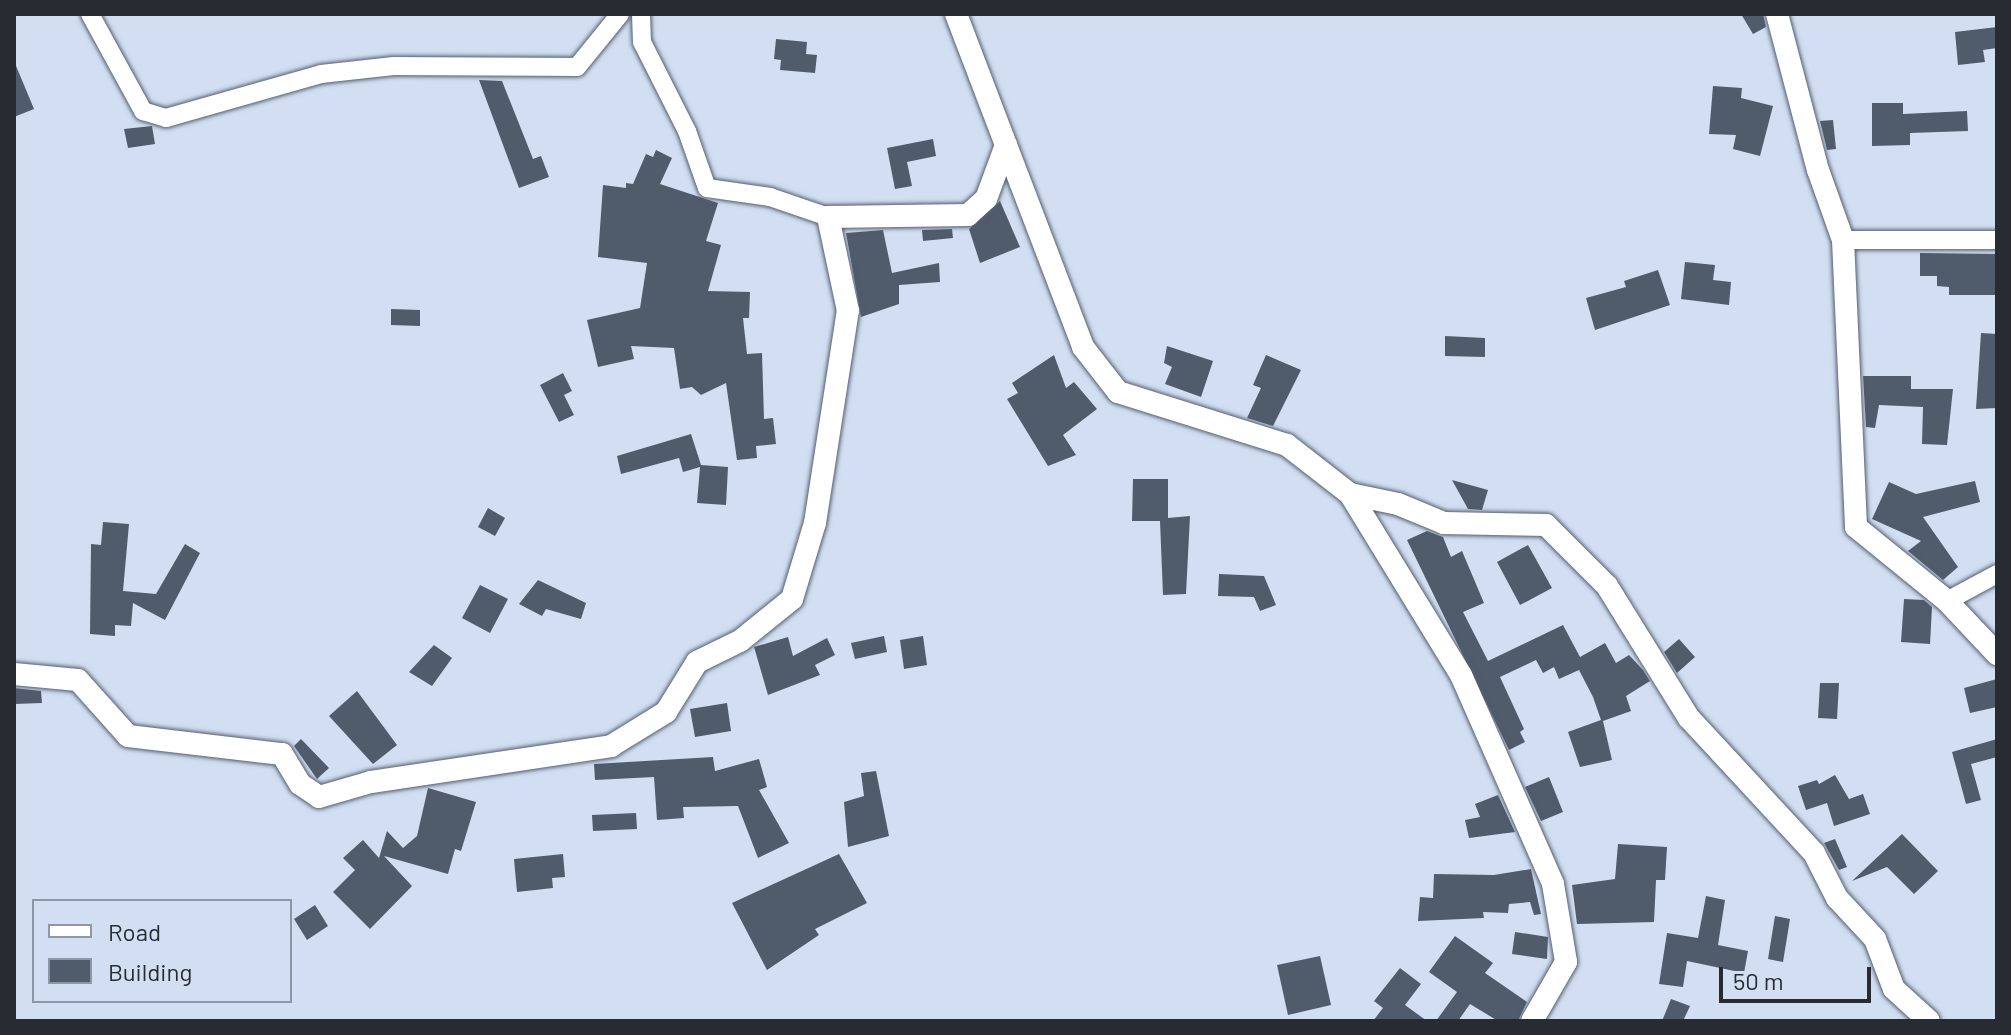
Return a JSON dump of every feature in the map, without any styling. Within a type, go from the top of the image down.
[{"type":"street","points":[[90,14],[143,111],[166,118],[321,74],[394,66],[577,67],[620,14]]},
{"type":"street","points":[[641,14],[642,42],[687,131],[707,188],[770,197],[828,217],[968,215],[986,199],[1006,145]]},
{"type":"street","points":[[956,14],[1083,347],[1118,392],[1287,445],[1350,494],[1461,675],[1553,884],[1566,962],[1532,1021]]},
{"type":"street","points":[[1777,14],[1818,170],[1843,240],[1856,527],[1947,601],[1997,654]]},
{"type":"street","points":[[14,674],[78,680],[128,736],[282,754],[300,784],[319,797],[371,782],[611,746],[666,712],[697,662],[740,641],[792,599],[815,523],[848,311],[828,217]]},
{"type":"street","points":[[1843,240],[1997,240]]},
{"type":"street","points":[[1350,494],[1398,504],[1444,523],[1546,525],[1607,586],[1689,718],[1814,853],[1837,898],[1875,939],[1894,989],[1929,1021]]},
{"type":"street","points":[[1947,601],[1997,574]]},
{"type":"building","points":[[1741,14],[1763,14],[1766,27],[1753,34]]},
{"type":"building","points":[[1997,27],[1997,48],[1983,50],[1985,62],[1958,65],[1955,32]]},
{"type":"building","points":[[776,39],[807,42],[806,54],[817,55],[815,73],[780,70],[781,60],[774,59]]},
{"type":"building","points":[[14,61],[34,109],[14,117]]},
{"type":"building","points":[[479,80],[502,81],[533,159],[541,156],[549,177],[519,188]]},
{"type":"building","points":[[1713,86],[1742,88],[1741,98],[1773,106],[1760,156],[1733,149],[1736,135],[1709,134]]},
{"type":"building","points":[[1872,103],[1903,103],[1903,114],[1967,111],[1968,131],[1910,133],[1910,145],[1872,146]]},
{"type":"building","points":[[1833,120],[1836,149],[1827,150],[1820,121]]},
{"type":"building","points":[[152,126],[155,144],[128,148],[124,129]]},
{"type":"building","points":[[933,139],[936,156],[907,162],[912,186],[895,189],[887,148]]},
{"type":"building","points":[[656,150],[672,158],[660,184],[718,203],[706,241],[721,245],[708,291],[750,292],[749,318],[743,318],[747,354],[762,353],[764,419],[773,418],[776,444],[756,446],[757,458],[737,460],[726,383],[701,395],[692,387],[680,389],[674,348],[631,346],[634,359],[598,367],[587,320],[640,308],[647,263],[598,257],[603,185],[626,188],[626,183],[633,184],[646,154],[653,157]]},
{"type":"building","points":[[1000,201],[1020,247],[980,263],[969,229]]},
{"type":"building","points":[[952,229],[953,238],[923,241],[922,230]]},
{"type":"building","points":[[883,230],[892,273],[939,263],[940,282],[899,285],[899,304],[861,317],[846,233]]},
{"type":"building","points":[[1920,253],[1997,254],[1997,295],[1949,295],[1949,287],[1937,286],[1937,276],[1920,276]]},
{"type":"building","points":[[1685,262],[1715,265],[1713,280],[1731,282],[1729,305],[1681,299]]},
{"type":"building","points":[[1658,270],[1670,305],[1595,330],[1586,298],[1626,287],[1624,281]]},
{"type":"building","points":[[391,309],[420,310],[420,326],[391,325]]},
{"type":"building","points":[[1981,333],[1997,334],[1997,408],[1976,409]]},
{"type":"building","points":[[1445,336],[1485,338],[1485,357],[1445,356]]},
{"type":"building","points":[[1167,346],[1213,361],[1201,397],[1165,384],[1172,367],[1164,363]]},
{"type":"building","points":[[1054,355],[1066,388],[1074,382],[1097,409],[1063,435],[1076,455],[1048,466],[1007,399],[1018,393],[1012,383]]},
{"type":"building","points":[[1266,355],[1301,370],[1273,426],[1247,418],[1261,388],[1253,385]]},
{"type":"building","points":[[563,373],[572,391],[564,395],[574,415],[559,422],[540,385]]},
{"type":"building","points":[[1863,376],[1911,376],[1911,389],[1953,389],[1947,445],[1922,444],[1923,407],[1879,405],[1875,428],[1866,427]]},
{"type":"building","points":[[691,434],[701,465],[728,467],[726,505],[697,503],[700,467],[683,472],[679,458],[621,474],[617,456]]},
{"type":"building","points":[[1133,479],[1168,479],[1168,518],[1190,516],[1186,594],[1163,595],[1160,521],[1132,521]]},
{"type":"building","points":[[1452,480],[1488,490],[1482,510],[1468,509]]},
{"type":"building","points":[[1975,481],[1980,502],[1923,517],[1958,567],[1943,580],[1908,551],[1921,541],[1872,519],[1889,482],[1916,494]]},
{"type":"building","points":[[488,508],[505,518],[495,536],[478,527]]},
{"type":"building","points":[[103,522],[129,524],[123,591],[156,594],[185,544],[200,553],[165,620],[133,603],[131,626],[115,625],[115,636],[90,634],[91,544],[101,545]]},
{"type":"building","points":[[1427,531],[1443,537],[1451,557],[1462,551],[1484,603],[1463,612],[1488,661],[1563,625],[1580,657],[1605,643],[1616,663],[1629,655],[1643,670],[1650,681],[1626,696],[1631,711],[1603,721],[1612,760],[1580,767],[1568,732],[1601,720],[1593,697],[1579,670],[1559,679],[1554,667],[1543,673],[1536,660],[1500,677],[1524,729],[1520,732],[1525,742],[1509,750],[1407,540]]},
{"type":"building","points":[[1528,545],[1552,588],[1520,605],[1497,562]]},
{"type":"building","points":[[1219,574],[1264,576],[1276,605],[1260,611],[1254,597],[1218,596]]},
{"type":"building","points":[[538,580],[586,603],[581,619],[546,609],[542,616],[519,604]]},
{"type":"building","points":[[480,585],[508,599],[490,633],[462,618]]},
{"type":"building","points":[[1904,599],[1924,600],[1932,607],[1930,644],[1901,642]]},
{"type":"building","points":[[884,636],[887,652],[855,659],[851,643]]},
{"type":"building","points":[[923,636],[927,665],[904,669],[900,640]]},
{"type":"building","points":[[788,637],[793,656],[827,638],[835,655],[815,665],[820,675],[768,695],[754,647]]},
{"type":"building","points":[[1679,639],[1695,657],[1677,673],[1664,652]]},
{"type":"building","points":[[434,645],[452,658],[432,686],[409,672]]},
{"type":"building","points":[[1997,679],[1997,707],[1970,713],[1964,688]]},
{"type":"building","points":[[1820,683],[1839,683],[1837,719],[1818,718]]},
{"type":"building","points":[[14,688],[41,691],[42,703],[14,704]]},
{"type":"building","points":[[357,691],[397,745],[373,764],[329,716]]},
{"type":"building","points":[[727,703],[731,731],[695,737],[690,709]]},
{"type":"building","points":[[301,739],[329,768],[317,779],[294,746]]},
{"type":"building","points":[[1997,739],[1997,757],[1971,764],[1981,800],[1966,804],[1952,752]]},
{"type":"building","points":[[713,757],[715,771],[759,759],[767,787],[759,790],[789,843],[758,858],[738,806],[683,807],[684,818],[657,820],[654,777],[595,780],[594,764]]},
{"type":"building","points":[[876,771],[889,836],[848,847],[844,802],[864,796],[861,773]]},
{"type":"building","points":[[1835,775],[1849,799],[1863,794],[1870,814],[1834,826],[1827,803],[1806,810],[1798,786],[1817,780],[1819,784]]},
{"type":"building","points":[[1549,777],[1563,812],[1541,821],[1525,787]]},
{"type":"building","points":[[428,788],[476,802],[461,851],[455,849],[448,874],[384,856],[412,886],[370,929],[333,892],[355,870],[343,858],[363,840],[379,858],[387,831],[403,848],[417,836]]},
{"type":"building","points":[[1498,795],[1515,832],[1469,838],[1465,820],[1480,817],[1475,804]]},
{"type":"building","points":[[636,813],[637,829],[593,831],[592,815]]},
{"type":"building","points":[[1902,834],[1938,871],[1914,894],[1887,867],[1852,881]]},
{"type":"building","points":[[1835,839],[1847,867],[1839,870],[1824,843]]},
{"type":"building","points":[[1618,844],[1667,847],[1665,880],[1656,880],[1654,922],[1577,924],[1572,885],[1615,879]]},
{"type":"building","points":[[563,854],[565,877],[552,878],[553,888],[517,892],[514,859]]},
{"type":"building","points":[[839,854],[867,903],[815,929],[819,935],[767,970],[732,903]]},
{"type":"building","points":[[1531,869],[1541,914],[1534,915],[1530,902],[1509,904],[1508,913],[1483,912],[1484,918],[1418,921],[1420,897],[1433,898],[1434,874],[1494,875]]},
{"type":"building","points":[[1706,896],[1725,900],[1718,945],[1748,951],[1744,973],[1687,961],[1683,987],[1659,984],[1667,933],[1698,938]]},
{"type":"building","points":[[315,905],[328,926],[307,940],[294,919]]},
{"type":"building","points":[[1775,916],[1790,919],[1783,962],[1768,959]]},
{"type":"building","points":[[1515,932],[1548,937],[1547,959],[1512,954]]},
{"type":"building","points":[[1455,936],[1493,963],[1485,973],[1527,1002],[1518,1021],[1498,1021],[1470,1004],[1458,1021],[1436,1021],[1457,992],[1429,972]]},
{"type":"building","points":[[1320,956],[1331,1005],[1288,1015],[1277,965]]},
{"type":"building","points":[[1400,968],[1421,984],[1405,1005],[1427,1021],[1373,1021],[1383,1008],[1374,1001]]},
{"type":"building","points":[[1671,999],[1690,1006],[1683,1021],[1662,1021]]}]
